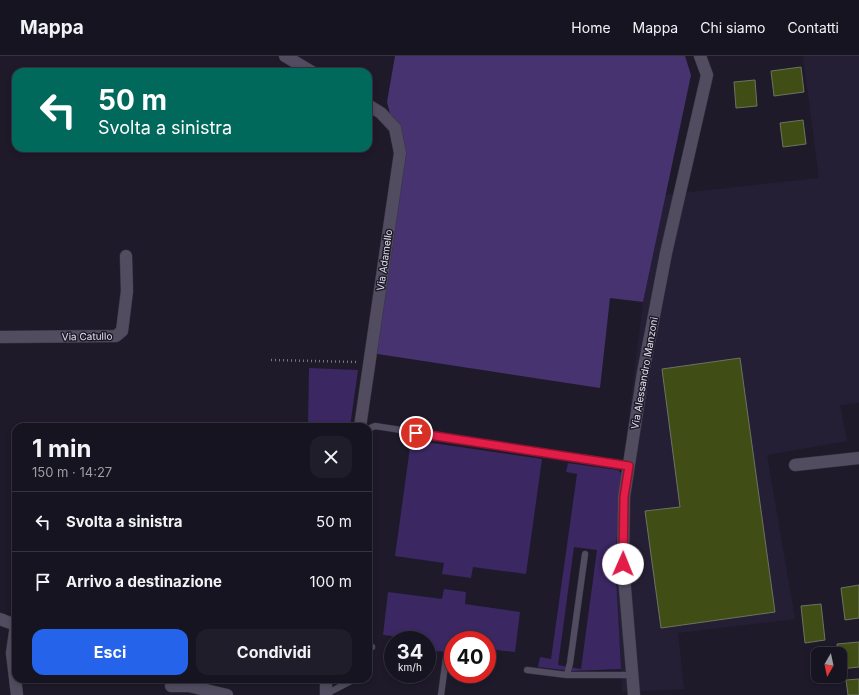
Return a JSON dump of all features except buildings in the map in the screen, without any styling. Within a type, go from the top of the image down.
[{"type":"street","points":[[285,56],[305,68]]},
{"type":"street","name":"Via Alessandro Manzoni","points":[[634,695],[623,564],[624,497],[643,374],[666,252],[707,75],[700,56]]},
{"type":"street","name":"Via Adamello","points":[[361,423],[400,153],[395,128],[381,113],[372,107]]},
{"type":"street","name":"Via Catullo","points":[[0,337],[116,336],[122,331],[127,291],[126,256]]},
{"type":"street","points":[[795,465],[859,458]]},
{"type":"street","points":[[0,619],[12,624]]},
{"type":"street","points":[[16,683],[17,695]]},
{"type":"street","points":[[326,683],[326,694]]},
{"type":"street","points":[[169,685],[189,686],[227,695]]},
{"type":"lane","points":[[372,427],[375,426],[629,466]]},
{"type":"lane","points":[[567,675],[570,663],[585,554]]},
{"type":"lane","points":[[527,670],[567,675],[632,675]]},
{"type":"lane","points":[[441,695],[444,673]]},
{"type":"lane","points":[[326,694],[347,683]]},
{"type":"path","points":[[271,360],[369,362]]},
{"type":"shaded area","points":[[395,56],[685,56],[691,75],[643,302],[610,298],[600,388],[371,353],[400,153],[387,102]]},
{"type":"shaded area","points":[[803,56],[859,56],[859,403],[840,405],[847,441],[767,455],[795,619],[678,633],[684,689],[622,692],[615,559],[622,474],[643,302],[665,195],[819,178]]},
{"type":"shaded area","points":[[309,368],[358,370],[351,423],[308,423]]},
{"type":"shaded area","points":[[411,440],[542,459],[526,574],[473,567],[471,578],[442,574],[444,563],[395,556]]},
{"type":"shaded area","points":[[568,463],[618,470],[622,474],[615,559],[621,669],[572,671],[538,667],[540,657],[551,659],[577,474],[566,472]],"holes":[[[574,547],[597,550],[581,669],[558,665]]]},
{"type":"shaded area","points":[[444,589],[466,592],[465,604],[520,612],[515,652],[496,650],[496,631],[444,631],[444,652],[436,651],[436,631],[384,631],[383,635],[388,592],[442,599]]},
{"type":"route","points":[[416,433],[629,466],[624,497],[623,564]]}]
